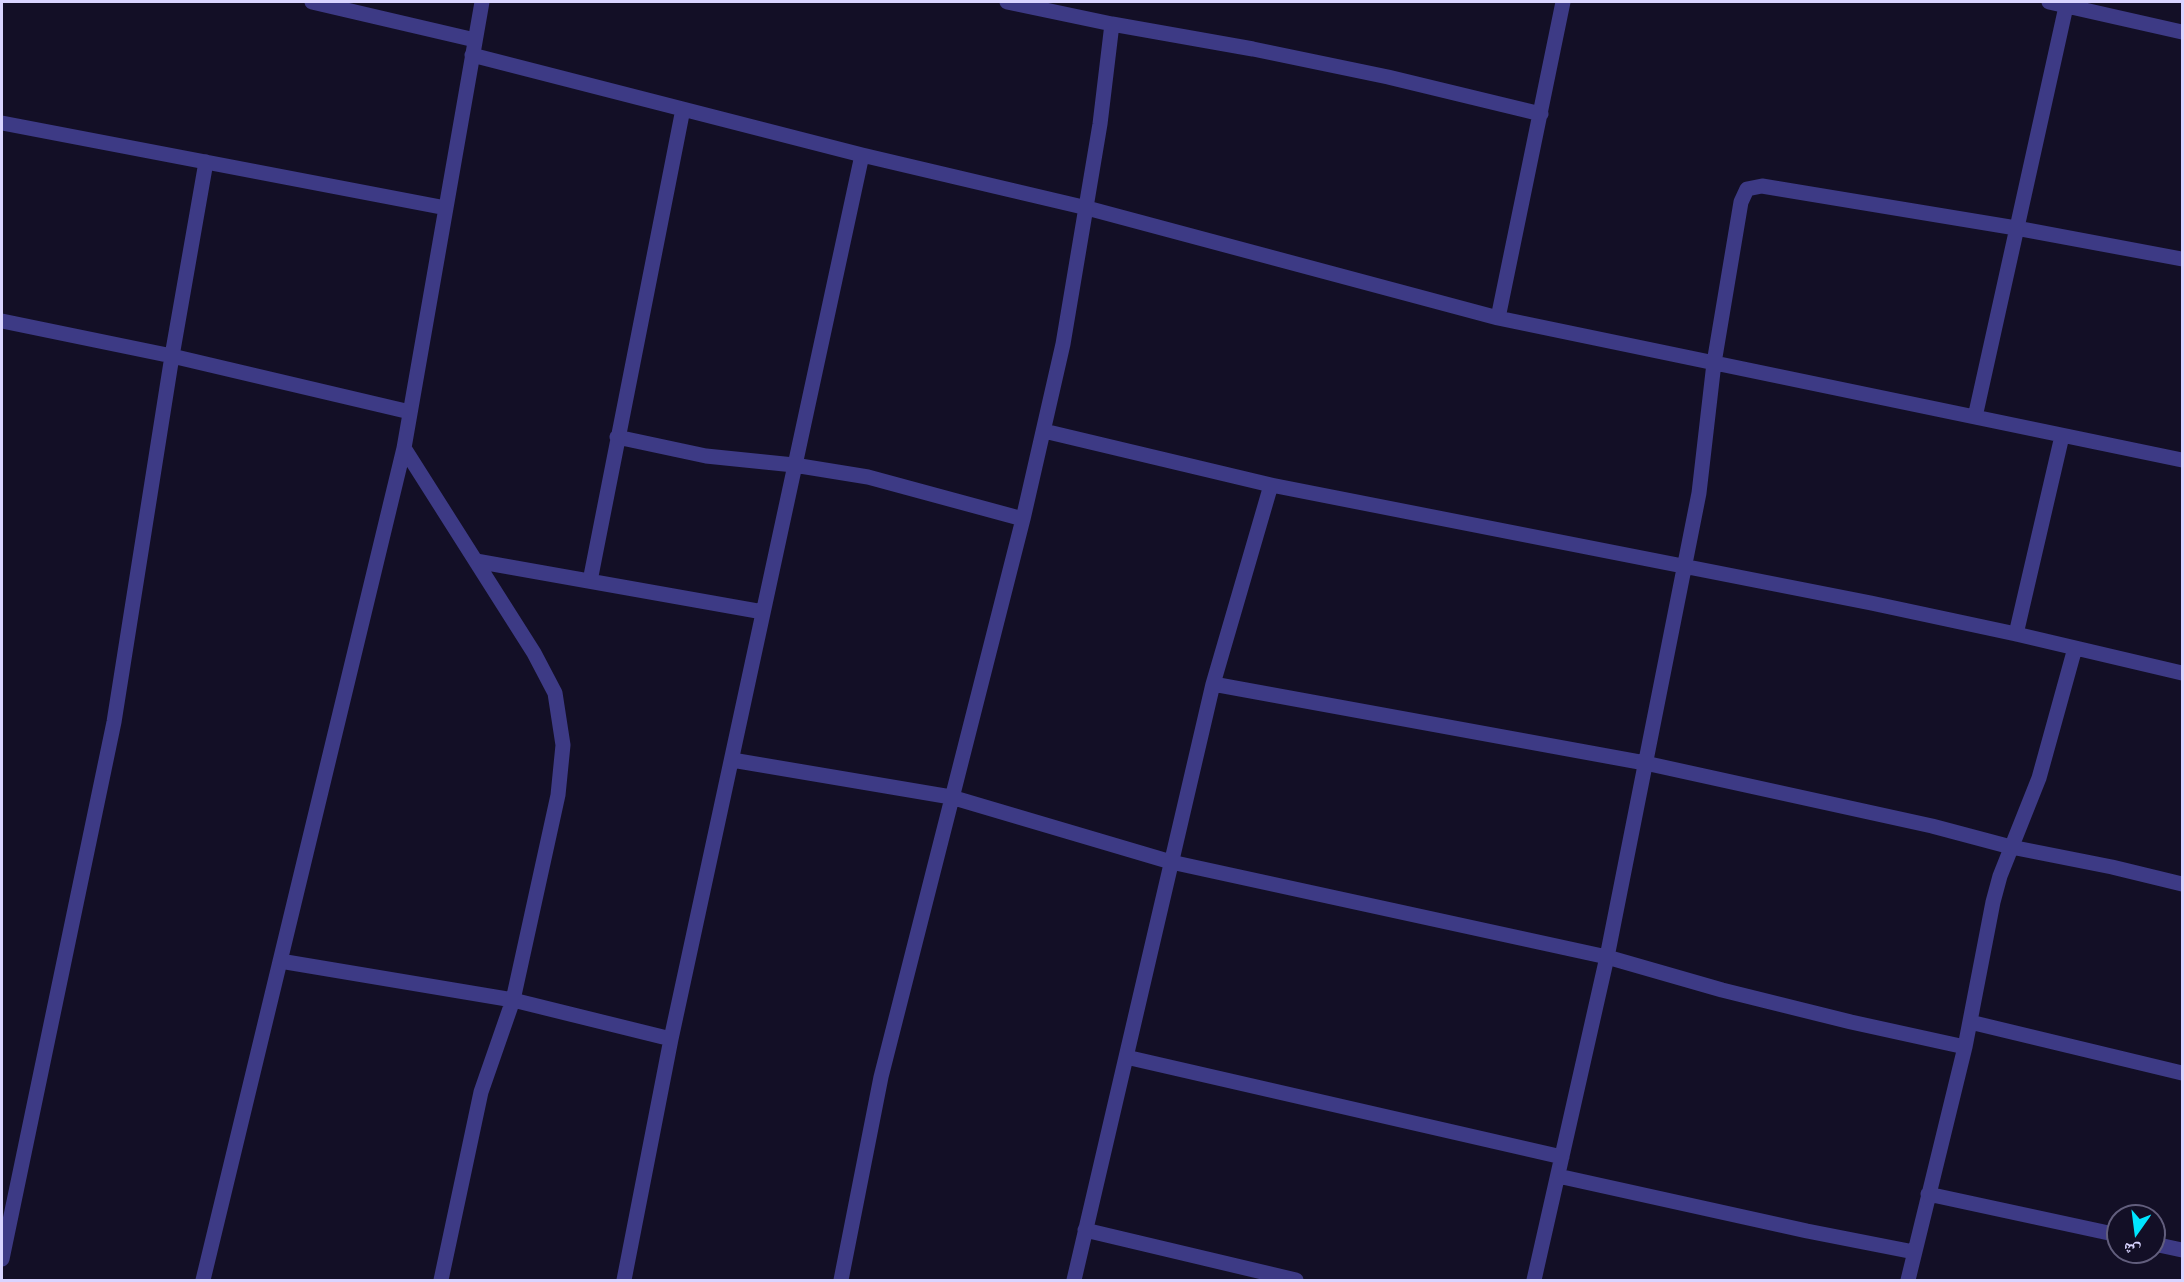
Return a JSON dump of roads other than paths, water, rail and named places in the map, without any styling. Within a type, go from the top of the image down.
[{"type":"street","points":[[312,2],[683,109],[862,155],[1087,208],[1498,318],[2182,460]]},
{"type":"street","points":[[203,1281],[404,448],[482,2]]},
{"type":"street","points":[[1007,2],[1388,77],[1541,114]]},
{"type":"street","points":[[1082,18],[1085,2]]},
{"type":"street","points":[[1498,318],[1563,2]]},
{"type":"street","points":[[2049,2],[2066,3],[2182,32]]},
{"type":"street","points":[[1975,417],[2066,3]]},
{"type":"street","points":[[841,1281],[881,1077],[1023,519],[1063,344],[1100,124],[1112,24]]},
{"type":"street","points":[[590,581],[683,109]]},
{"type":"street","points":[[2,123],[446,208]]},
{"type":"street","points":[[624,1281],[671,1039],[862,155]]},
{"type":"street","points":[[2,1259],[114,722],[172,356],[206,162]]},
{"type":"street","points":[[1534,1281],[1606,957],[1699,493],[1714,363],[1741,202],[1747,189],[1762,186],[2016,228],[2182,259]]},
{"type":"street","points":[[2,321],[172,356],[410,412]]},
{"type":"street","points":[[1044,431],[1271,485],[1859,601],[2016,634],[2182,673]]},
{"type":"street","points":[[2016,634],[2062,436]]},
{"type":"street","points":[[617,438],[706,456],[794,465],[868,477],[1023,519]]},
{"type":"street","points":[[404,448],[534,653],[555,693],[563,745],[558,795],[513,999],[481,1092],[441,1281]]},
{"type":"street","points":[[1074,1281],[1213,684],[1271,485]]},
{"type":"street","points":[[476,561],[763,612]]},
{"type":"street","points":[[1908,1281],[1965,1047],[1993,902],[2011,847],[2039,778],[2075,648]]},
{"type":"street","points":[[1213,684],[1645,763],[2182,884]]},
{"type":"street","points":[[732,760],[951,797],[1171,862],[1606,957],[1797,1009],[1965,1047]]},
{"type":"street","points":[[280,961],[513,999],[671,1039]]},
{"type":"street","points":[[1970,1022],[2182,1073]]},
{"type":"street","points":[[1126,1058],[1562,1157]]},
{"type":"street","points":[[1558,1176],[1807,1231],[1914,1252]]},
{"type":"street","points":[[1928,1194],[2106,1232]]},
{"type":"street","points":[[1085,1230],[1296,1281]]},
{"type":"street","points":[[2166,1247],[2182,1250]]}]
